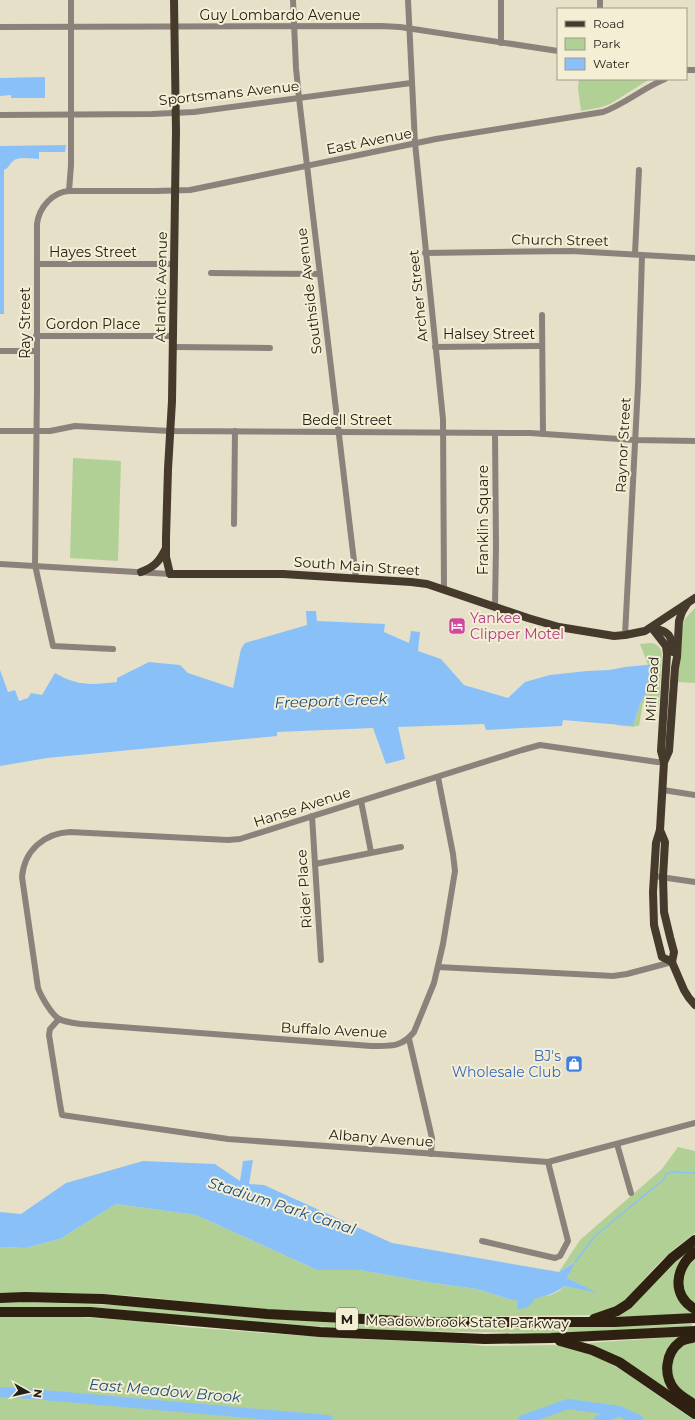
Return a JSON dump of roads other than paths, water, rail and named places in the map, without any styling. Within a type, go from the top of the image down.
[{"type":"highway","points":[[587,1321],[617,1311],[628,1304],[672,1258],[695,1240]]},
{"type":"highway","points":[[695,1252],[684,1262],[678,1278],[683,1298],[695,1309]]},
{"type":"highway","name":"Meadowbrook State Parkway","points":[[0,1298],[25,1297],[103,1299],[267,1314],[362,1320],[470,1323],[615,1322],[695,1318]]},
{"type":"highway","name":"Meadowbrook State Parkway","points":[[0,1312],[90,1312],[252,1327],[379,1335],[485,1339],[550,1338],[695,1331]]},
{"type":"highway","points":[[695,1337],[682,1341],[676,1345],[667,1361],[667,1370],[668,1377],[675,1390],[695,1405]]},
{"type":"highway","points":[[550,1338],[592,1350],[619,1362],[695,1414]]},
{"type":"main road","name":"Atlantic Avenue","points":[[170,574],[166,557],[166,549],[173,347],[175,190],[174,0]]},
{"type":"main road","points":[[142,572],[151,568],[158,562],[166,549]]},
{"type":"main road","name":"South Main Street","points":[[170,574],[283,574],[427,584],[559,627],[603,635],[625,635],[645,631],[652,628],[692,600]]},
{"type":"main road","name":"Mill Road","points":[[664,762],[669,751],[679,622],[682,612],[692,600]]},
{"type":"main road","name":"Mill Road","points":[[652,628],[662,630],[669,636],[672,642],[675,668]]},
{"type":"main road","name":"Mill Road","points":[[652,628],[666,646],[667,654],[661,751],[664,762],[660,830],[665,842],[658,877],[654,924],[662,957],[672,962],[695,1005]]},
{"type":"main road","name":"Mill Road","points":[[658,877],[664,912],[674,952],[672,962]]},
{"type":"street","points":[[69,191],[71,165],[71,0]]},
{"type":"street","name":"Southside Avenue","points":[[293,0],[299,98],[306,166],[356,578]]},
{"type":"street","name":"Archer Street","points":[[408,0],[415,144],[443,419],[444,590]]},
{"type":"street","points":[[501,0],[501,43]]},
{"type":"street","name":"Guy Lombardo Avenue","points":[[0,27],[381,26],[400,27],[557,51]]},
{"type":"street","name":"East Avenue","points":[[69,191],[190,190],[415,144],[603,112],[612,109],[663,80]]},
{"type":"street","name":"Sportsmans Avenue","points":[[0,115],[194,112],[411,83]]},
{"type":"street","points":[[635,254],[639,170]]},
{"type":"street","name":"Ray Street","points":[[69,191],[56,194],[45,205],[40,212],[37,224],[37,430],[35,566],[53,646],[113,650]]},
{"type":"street","name":"Church Street","points":[[425,253],[572,251],[695,258]]},
{"type":"street","name":"Raynor Street","points":[[625,635],[638,386],[642,256]]},
{"type":"street","name":"Hayes Street","points":[[37,264],[174,264]]},
{"type":"street","points":[[211,273],[319,274]]},
{"type":"street","points":[[542,315],[543,434]]},
{"type":"street","name":"Gordon Place","points":[[36,336],[173,336]]},
{"type":"street","name":"Halsey Street","points":[[435,347],[542,346]]},
{"type":"street","points":[[173,347],[270,348]]},
{"type":"street","name":"Gordon Place","points":[[0,351],[36,351]]},
{"type":"street","name":"Bedell Street","points":[[0,431],[50,431],[75,426],[170,431],[543,434],[634,440],[695,441]]},
{"type":"street","points":[[234,524],[235,431]]},
{"type":"street","name":"Franklin Square","points":[[495,433],[495,606]]},
{"type":"street","name":"South Main Street","points":[[0,564],[170,574]]},
{"type":"street","name":"Hanse Avenue","points":[[58,1019],[45,1003],[38,988],[23,889],[22,870],[24,862],[30,853],[38,844],[49,836],[70,832],[228,840],[254,835],[540,745],[664,762]]},
{"type":"street","points":[[431,1154],[432,1138],[409,1039],[414,1032],[434,983],[443,944],[454,871],[453,854],[438,777]]},
{"type":"street","points":[[663,790],[695,795]]},
{"type":"street","points":[[361,801],[371,852]]},
{"type":"street","name":"Rider Place","points":[[312,816],[321,960]]},
{"type":"street","points":[[315,864],[401,847]]},
{"type":"street","points":[[658,877],[695,882]]},
{"type":"street","points":[[438,967],[614,976],[672,962]]},
{"type":"street","name":"Buffalo Avenue","points":[[58,1019],[81,1024],[371,1046],[390,1046],[409,1039]]},
{"type":"street","name":"Albany Avenue","points":[[58,1019],[50,1029],[49,1035],[62,1115],[228,1139],[548,1162],[695,1123]]},
{"type":"street","points":[[617,1144],[631,1193]]},
{"type":"street","points":[[482,1241],[555,1258],[560,1256],[568,1241],[548,1162]]},
{"type":"water","points":[[45,77],[45,98],[11,98],[11,95],[0,96],[0,78]]},
{"type":"water","points":[[66,145],[65,152],[39,152],[39,159],[16,159],[4,170],[4,314],[0,314],[0,146]]},
{"type":"water","name":"Freeport Creek","points":[[306,611],[316,611],[317,621],[385,624],[384,632],[409,643],[411,631],[420,632],[418,651],[441,659],[464,685],[508,698],[525,682],[550,675],[656,664],[656,673],[660,675],[659,681],[653,685],[642,700],[633,726],[563,720],[562,726],[486,730],[484,724],[398,727],[405,759],[386,764],[373,728],[277,732],[277,736],[47,758],[0,766],[0,670],[8,692],[15,690],[19,701],[28,698],[31,693],[42,695],[55,673],[70,680],[85,684],[100,684],[117,682],[117,678],[149,662],[180,665],[188,673],[233,688],[241,649],[245,643],[307,625]]},
{"type":"water","name":"Stadium Park Canal","points":[[253,1160],[249,1184],[264,1185],[392,1243],[559,1272],[575,1262],[567,1278],[598,1293],[564,1286],[553,1293],[534,1299],[531,1304],[523,1309],[517,1309],[518,1301],[477,1289],[359,1270],[317,1270],[196,1215],[116,1204],[60,1239],[25,1248],[0,1247],[0,1212],[21,1214],[66,1183],[143,1161],[215,1164],[240,1181],[243,1161]]},
{"type":"waterway","points":[[575,1262],[595,1236],[664,1179],[666,1174],[672,1172],[695,1173]]},
{"type":"waterway","name":"East Meadow Brook","points":[[0,1392],[328,1420]]},
{"type":"waterway","name":"East Meadow Brook","points":[[523,1420],[568,1404],[619,1411],[639,1420]]},
{"type":"waterway","points":[[599,1420],[619,1411]]},
{"type":"place","name":"Yankee Clipper Motel","points":[[457,626]]},
{"type":"place","name":"BJ's Wholesale Club","points":[[574,1064]]}]
